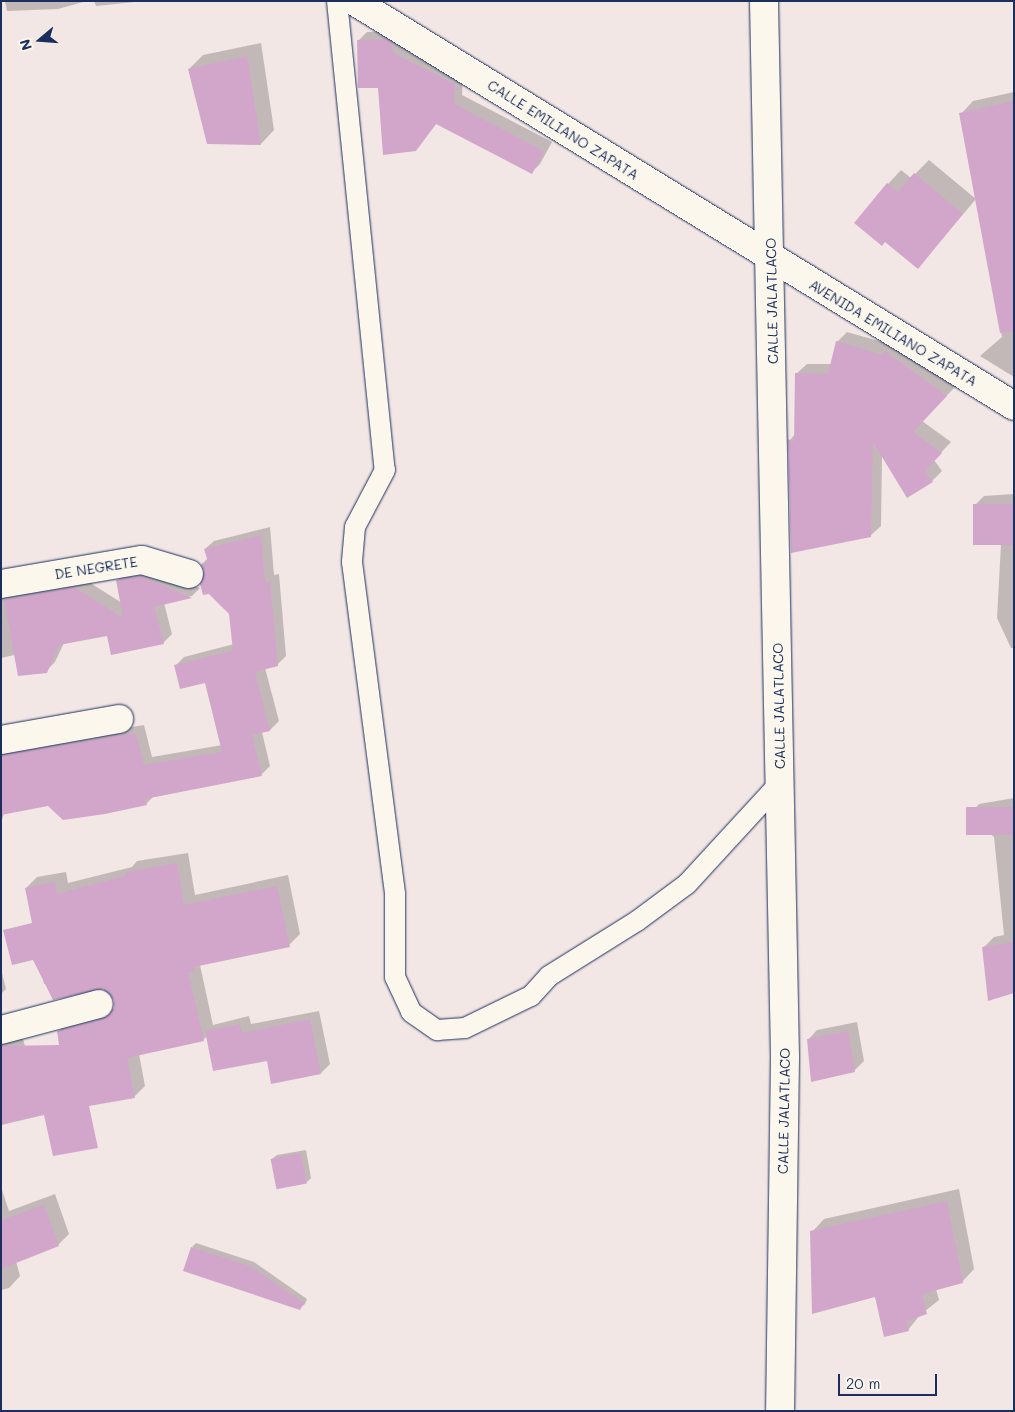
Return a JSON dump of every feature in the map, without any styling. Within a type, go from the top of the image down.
[{"type":"main road","name":"CALLE EMILIANO ZAPATA","points":[[354,1],[771,260]]},
{"type":"main road","name":"CALLE JALATLACO","points":[[764,1],[771,260],[785,1058],[780,1411]]},
{"type":"main road","name":"AVENIDA EMILIANO ZAPATA","points":[[771,260],[1014,406]]},
{"type":"main road","name":"DE NEGRETE","points":[[1,584],[142,560],[189,574]]},
{"type":"main road","points":[[1,740],[119,719]]},
{"type":"main road","points":[[1,1030],[100,1004]]},
{"type":"lane","points":[[337,1],[385,470],[355,527],[352,562],[395,894],[395,977],[411,1012],[437,1030],[465,1028],[531,996],[550,976],[629,926],[688,884],[780,783]]},
{"type":"building","points":[[387,39],[392,43],[393,53],[455,84],[454,104],[544,151],[532,174],[436,124],[416,151],[383,155],[378,88],[358,88],[357,40]]},
{"type":"building","points":[[247,56],[261,145],[207,144],[188,69]]},
{"type":"building","points":[[1014,101],[1014,332],[1000,333],[959,113]]},
{"type":"building","points":[[914,173],[963,214],[918,269],[885,242],[882,246],[854,223],[887,183],[898,192]]},
{"type":"building","points":[[836,341],[882,355],[885,351],[947,396],[913,432],[942,453],[925,471],[933,482],[907,498],[873,442],[871,537],[791,553],[788,439],[794,442],[795,373],[828,374]]},
{"type":"building","points":[[973,504],[1014,504],[1014,545],[973,545]]},
{"type":"building","points":[[261,535],[265,583],[270,582],[278,666],[255,672],[270,731],[252,735],[262,776],[145,799],[147,805],[105,814],[63,820],[48,806],[1,815],[1,755],[136,733],[144,765],[222,752],[205,683],[180,689],[174,665],[233,651],[229,614],[209,594],[203,595],[200,584],[204,571],[201,564],[208,562],[204,549]]},
{"type":"building","points":[[141,576],[192,598],[154,607],[164,644],[111,655],[107,636],[59,645],[47,673],[18,676],[4,600],[74,587],[123,618],[116,580]]},
{"type":"building","points":[[966,807],[1014,807],[1014,835],[966,835]]},
{"type":"building","points":[[177,863],[184,905],[277,886],[290,947],[194,967],[195,971],[188,972],[204,1041],[127,1058],[135,1098],[89,1106],[98,1148],[53,1156],[44,1115],[1,1125],[1,1046],[59,1045],[57,1031],[103,1019],[114,1009],[114,1000],[103,989],[53,1000],[33,960],[12,965],[3,930],[32,923],[25,888],[55,882],[57,894],[125,876],[125,872]]},
{"type":"building","points":[[1014,942],[1014,993],[988,1001],[982,947]]},
{"type":"building","points":[[310,1019],[321,1074],[271,1084],[267,1061],[213,1071],[205,1031],[240,1024],[242,1033]]},
{"type":"building","points":[[848,1031],[855,1072],[811,1082],[807,1039]]},
{"type":"building","points":[[301,1153],[307,1183],[276,1189],[271,1159]]},
{"type":"building","points":[[947,1201],[963,1283],[922,1294],[927,1314],[907,1321],[909,1331],[884,1337],[875,1297],[812,1314],[810,1231]]},
{"type":"building","points":[[44,1205],[59,1246],[1,1269],[1,1220]]},
{"type":"building","points":[[191,1247],[250,1266],[304,1303],[300,1310],[183,1271]]}]
